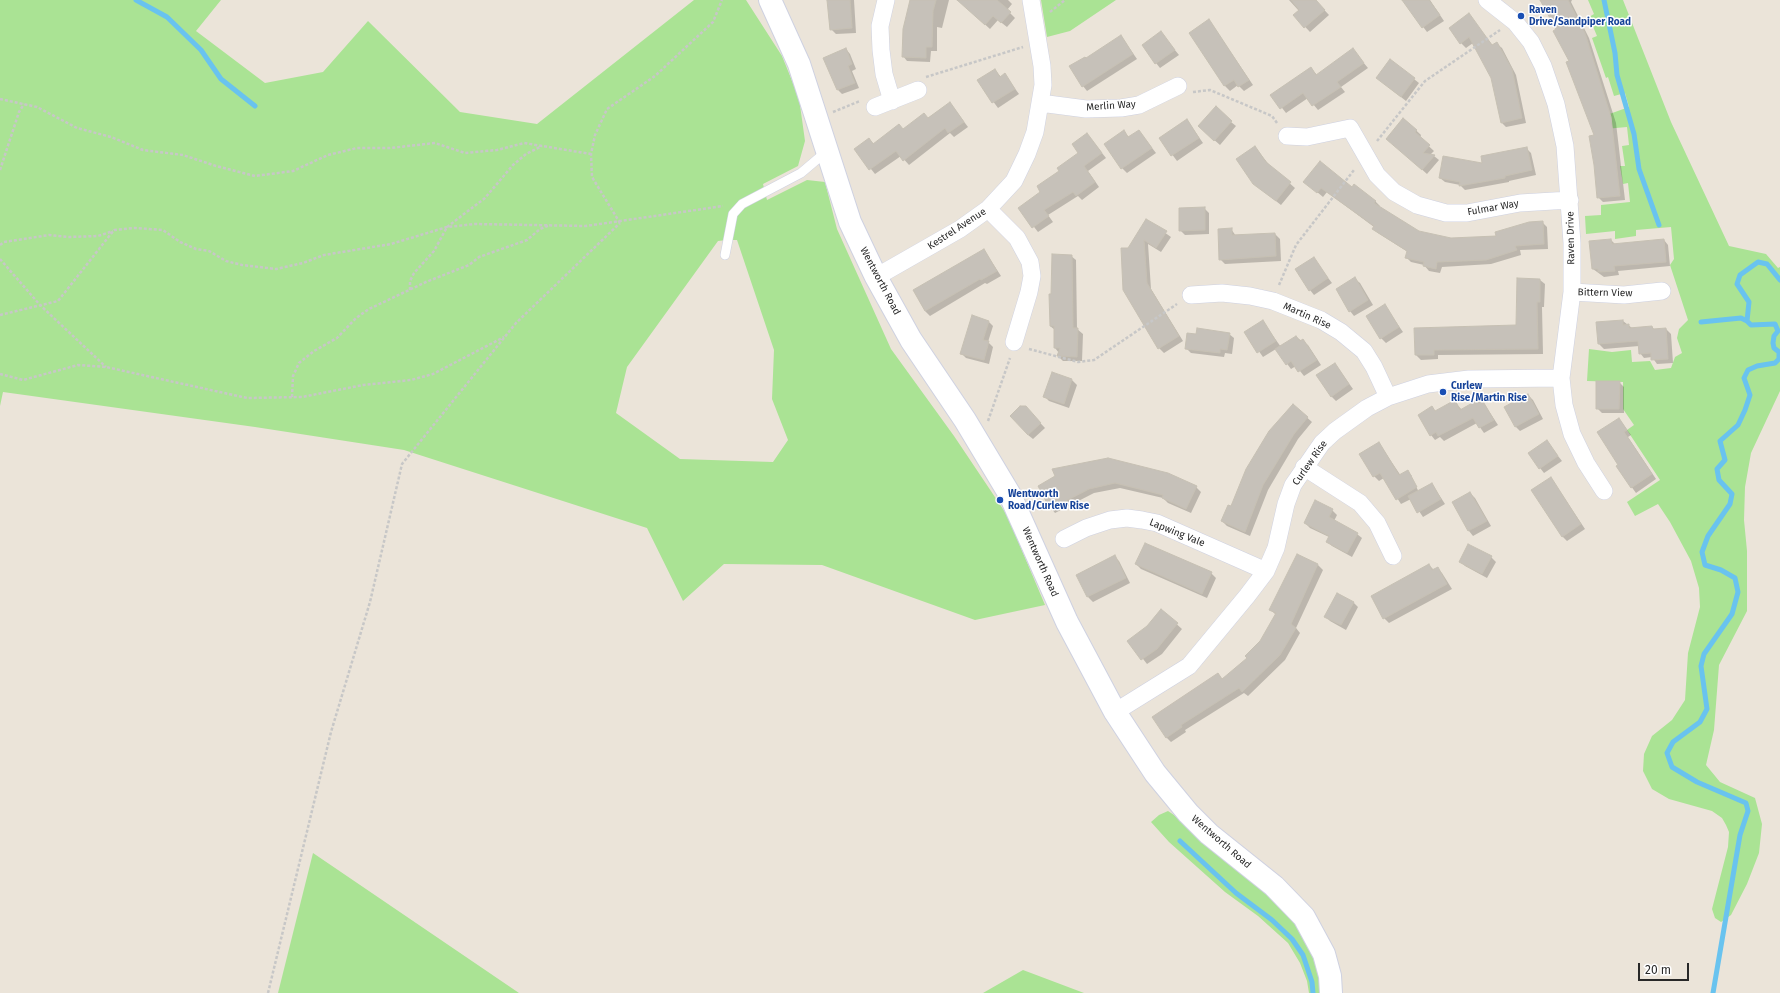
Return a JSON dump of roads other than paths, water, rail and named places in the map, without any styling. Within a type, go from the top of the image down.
[{"type":"street","name":"Wentworth Road","points":[[770,0],[798,64],[850,222],[876,277],[911,340],[980,445],[1010,495],[1067,622],[1115,712],[1155,773],[1188,813],[1209,834],[1274,886],[1304,917],[1324,954],[1330,976],[1331,993]]},
{"type":"street","points":[[886,0],[880,26],[881,50],[884,74],[892,101]]},
{"type":"street","name":"Kestrel Avenue","points":[[876,277],[960,229],[988,209],[1014,181],[1027,154],[1035,132],[1040,103],[1042,72],[1039,43],[1031,0]]},
{"type":"street","name":"Raven Drive","points":[[1487,0],[1516,22],[1530,42],[1543,66],[1556,104],[1565,146],[1570,200],[1572,292],[1561,378],[1564,405],[1572,434],[1586,463],[1604,490]]},
{"type":"street","name":"Merlin Way","points":[[1040,103],[1086,109],[1121,108],[1139,105],[1178,86]]},
{"type":"street","points":[[875,107],[918,90]]},
{"type":"street","name":"Fulmar Way","points":[[1287,136],[1307,137],[1350,128],[1377,174],[1394,192],[1417,205],[1446,213],[1467,213],[1520,203],[1570,200]]},
{"type":"street","points":[[988,209],[1017,238],[1030,262],[1032,276],[1030,292],[1014,342]]},
{"type":"street","name":"Bittern View","points":[[1572,292],[1624,295],[1662,291]]},
{"type":"street","name":"Martin Rise","points":[[1191,295],[1222,293],[1266,299],[1321,320],[1341,332],[1364,351],[1374,367],[1388,397]]},
{"type":"street","name":"Curlew Rise","points":[[1115,712],[1189,666],[1266,570],[1276,548],[1286,504],[1293,485],[1322,443],[1335,431],[1367,408],[1388,397],[1428,384],[1496,378],[1561,378]]},
{"type":"street","points":[[1304,467],[1360,503],[1377,524],[1393,556]]},
{"type":"street","name":"Lapwing Vale","points":[[1064,539],[1086,528],[1110,520],[1127,518],[1142,520],[1157,523],[1266,570]]},
{"type":"lane","points":[[725,255],[733,214],[742,204],[801,173],[827,151]]},
{"type":"waterway","points":[[136,0],[167,17],[201,50],[221,79],[255,106]]},
{"type":"waterway","points":[[1604,0],[1615,53],[1617,75],[1634,134],[1639,169],[1659,225]]},
{"type":"waterway","points":[[1713,993],[1740,835],[1748,811],[1746,803],[1697,782],[1672,767],[1667,753],[1673,742],[1700,722],[1707,709],[1701,666],[1704,654],[1732,614],[1738,592],[1735,578],[1721,570],[1705,565],[1702,552],[1708,536],[1730,504],[1732,494],[1719,480],[1717,469],[1725,460],[1720,441],[1738,425],[1745,410],[1750,395],[1744,378],[1748,370],[1757,366],[1775,363],[1779,359],[1779,352],[1774,348],[1773,343],[1774,336],[1778,331],[1775,324],[1751,325],[1747,321],[1749,302],[1737,284],[1740,275],[1758,262],[1767,264],[1780,280]]},
{"type":"waterway","points":[[1701,322],[1741,318],[1747,321]]},
{"type":"waterway","points":[[1180,841],[1236,893],[1272,920],[1292,939],[1303,955],[1312,982],[1313,993]]},
{"type":"place","name":"Raven Drive/Sandpiper Road","points":[[1521,16]]},
{"type":"place","name":"Curlew Rise/Martin Rise","points":[[1443,392]]},
{"type":"place","name":"Wentworth Road/Curlew Rise","points":[[1000,500]]}]
